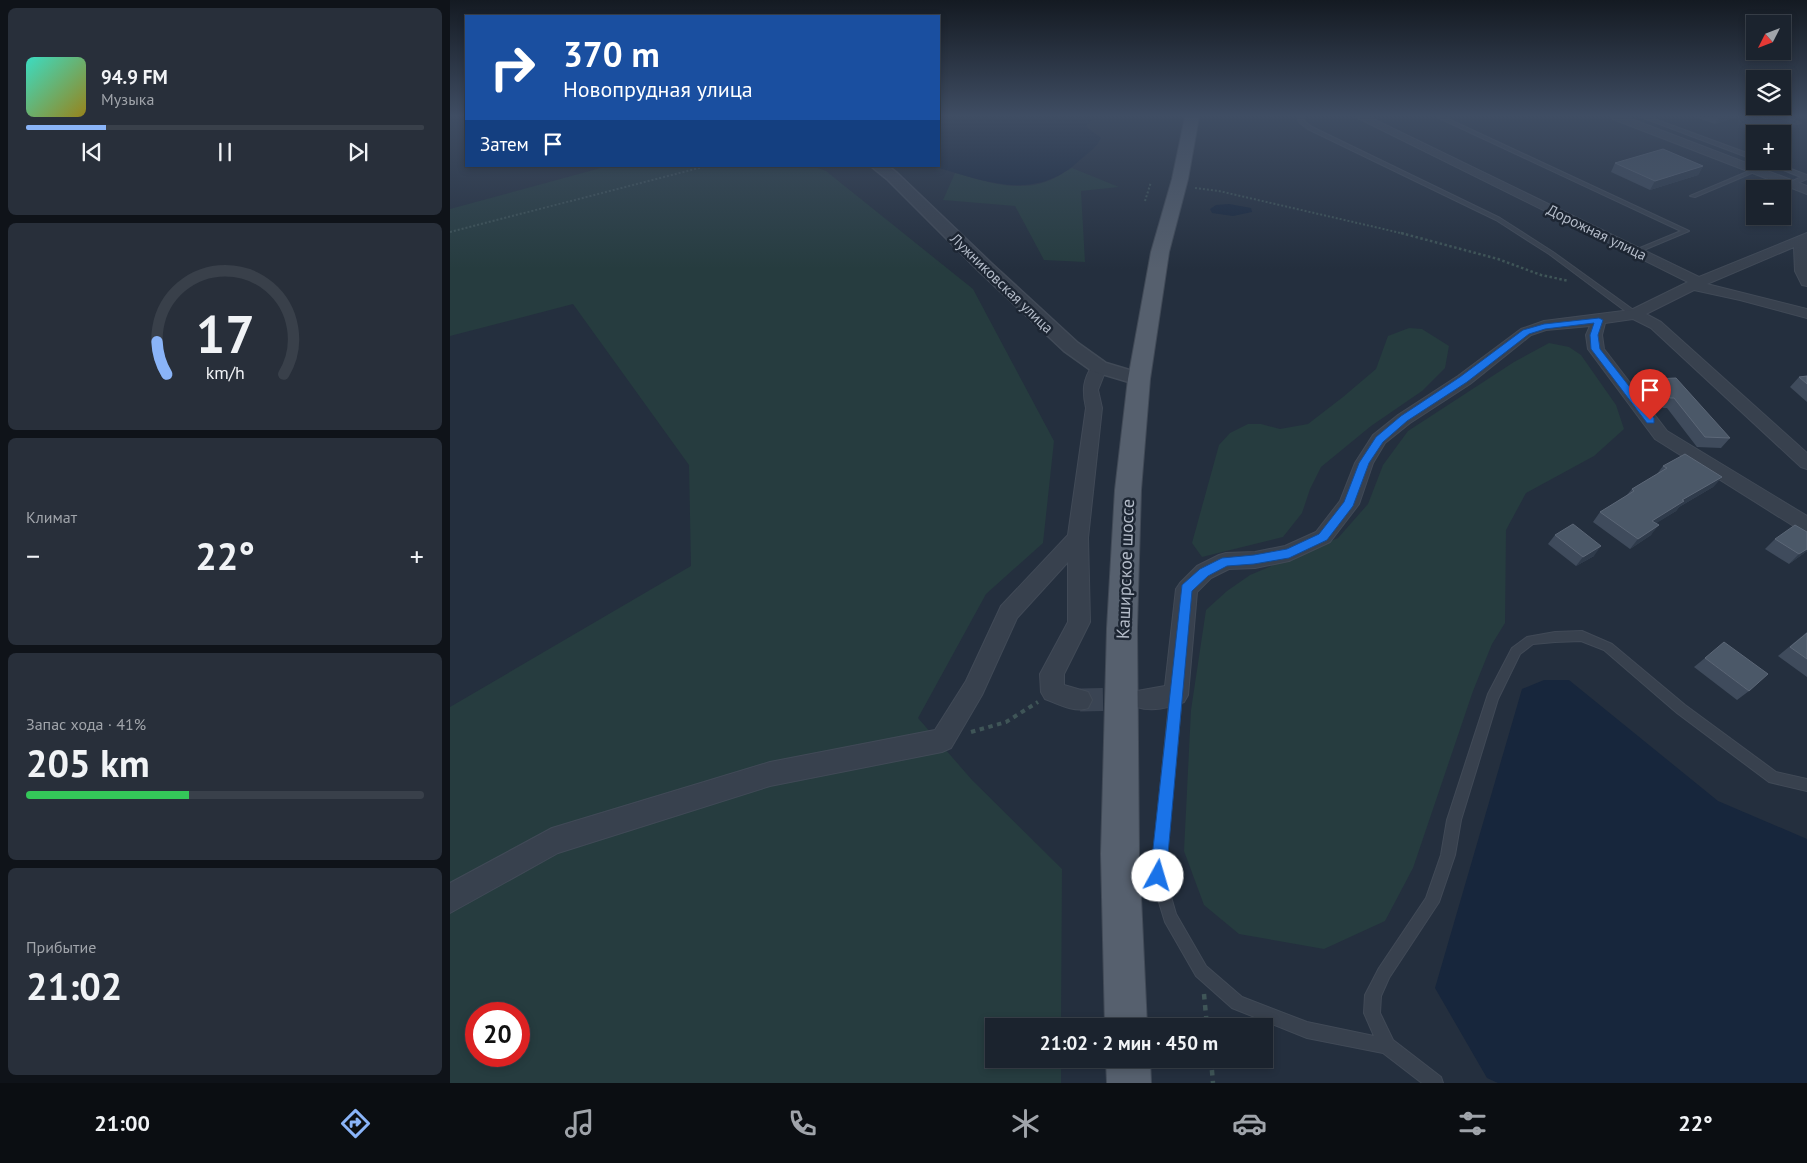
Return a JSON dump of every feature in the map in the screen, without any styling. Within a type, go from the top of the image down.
[{"type":"main road","name":"Каширское шоссе","points":[[1126,1018],[1120,854],[1122,628],[1128,490],[1139,380],[1160,252],[1182,168]]},
{"type":"main road","points":[[1128,1068],[1128,1083]]},
{"type":"street","name":"Лужниковская улица","points":[[880,168],[892,176],[1070,347],[1099,367],[1139,380]]},
{"type":"street","name":"Дорожная улица","points":[[1467,168],[1637,251],[1695,284],[1807,314]]},
{"type":"street","points":[[1756,170],[1781,180]]},
{"type":"street","points":[[1791,184],[1807,190]]},
{"type":"street","points":[[1145,699],[1176,695],[1187,589],[1204,572],[1226,561],[1254,560],[1289,553],[1323,537],[1349,504],[1364,463],[1380,439],[1404,419],[1464,380],[1526,332],[1544,326],[1635,314],[1695,284],[1803,240],[1802,272],[1807,282]]},
{"type":"street","points":[[1635,314],[1656,325],[1807,463]]},
{"type":"street","points":[[1599,320],[1594,335],[1596,349],[1661,435],[1807,525]]},
{"type":"street","points":[[1080,700],[1053,692],[1052,674],[1079,622],[1078,538],[1094,408],[1090,390],[1099,367]]},
{"type":"street","points":[[450,899],[552,841],[770,774],[942,740],[974,688],[1009,612],[1078,538]]},
{"type":"lane","points":[[1392,168],[1498,219],[1635,314]]},
{"type":"lane","points":[[1549,168],[1686,231],[1637,251]]},
{"type":"lane","points":[[1693,196],[1756,170]]},
{"type":"lane","points":[[1788,170],[1807,177]]},
{"type":"lane","points":[[1791,184],[1807,177]]},
{"type":"lane","points":[[1387,1046],[1372,1013],[1373,995],[1384,973],[1432,902],[1448,855],[1454,820],[1492,698],[1505,669],[1516,651],[1531,640],[1582,636],[1608,647],[1681,709],[1773,778],[1807,785]]},
{"type":"lane","points":[[1176,695],[1158,876],[1170,917],[1202,971],[1237,1003],[1307,1030],[1387,1046],[1435,1083]]},
{"type":"path","points":[[450,232],[701,168]]},
{"type":"path","points":[[1145,201],[1151,182]]},
{"type":"path","points":[[1190,187],[1219,191],[1370,224],[1498,259],[1541,275],[1597,286]]},
{"type":"path","points":[[942,740],[1006,722],[1053,692]]},
{"type":"path","points":[[1202,971],[1206,1018]]},
{"type":"path","points":[[1212,1068],[1213,1083]]},
{"type":"green space","points":[[602,168],[816,168],[826,171],[973,289],[1054,441],[1043,543],[986,594],[918,718],[972,780],[1062,869],[1061,1018],[985,1018],[985,1068],[1061,1068],[1061,1083],[450,1083],[450,707],[691,566],[689,465],[573,304],[450,336],[450,209]]},
{"type":"green space","points":[[1072,168],[1119,187],[1081,191],[1085,262],[1044,260],[1015,206],[943,200],[955,173],[989,182],[1025,186],[1048,181]]},
{"type":"green space","points":[[1409,328],[1422,329],[1449,346],[1445,368],[1422,391],[1371,426],[1321,467],[1310,489],[1302,513],[1283,537],[1202,557],[1192,543],[1219,445],[1230,433],[1248,424],[1261,424],[1280,429],[1308,424],[1376,369],[1388,336]]},
{"type":"green space","points":[[1549,343],[1569,347],[1581,355],[1616,405],[1624,429],[1594,456],[1526,493],[1506,530],[1505,623],[1492,644],[1473,691],[1413,868],[1385,921],[1324,949],[1239,934],[1204,905],[1184,851],[1191,710],[1206,610],[1227,591],[1250,575],[1338,538],[1368,504],[1383,465],[1408,431],[1514,362]]},
{"type":"water","points":[[937,168],[1070,168],[1045,181],[1027,185],[1009,185]]},
{"type":"water","points":[[1229,204],[1251,208],[1252,212],[1233,216],[1212,213],[1210,209],[1216,205]]},
{"type":"water","points":[[1544,680],[1569,680],[1718,801],[1807,839],[1807,1083],[1498,1083],[1487,1078],[1435,988],[1522,689]]},
{"type":"building","points":[[1625,168],[1698,168],[1655,181]]},
{"type":"building","points":[[1807,376],[1807,384],[1799,377]]},
{"type":"building","points":[[1676,378],[1730,438],[1705,437],[1674,398],[1670,398],[1654,379]]},
{"type":"building","points":[[1685,454],[1722,477],[1682,500],[1684,501],[1652,521],[1659,525],[1638,539],[1600,512],[1634,491],[1632,489],[1667,468],[1663,466]]},
{"type":"building","points":[[1573,524],[1601,546],[1583,557],[1555,535]]},
{"type":"building","points":[[1795,525],[1807,532],[1807,549],[1799,554],[1775,539]]},
{"type":"building","points":[[1807,633],[1807,659],[1790,647]]},
{"type":"building","points":[[1724,642],[1768,674],[1749,691],[1705,658]]},
{"type":"tunnel","points":[[1080,700],[1133,699]]},
{"type":"route","points":[[1158,876],[1187,589],[1204,572],[1226,561],[1254,560],[1289,553],[1323,537],[1349,504],[1364,463],[1380,439],[1404,419],[1464,380],[1526,332],[1544,326],[1599,320],[1594,335],[1596,349],[1650,420]]}]
